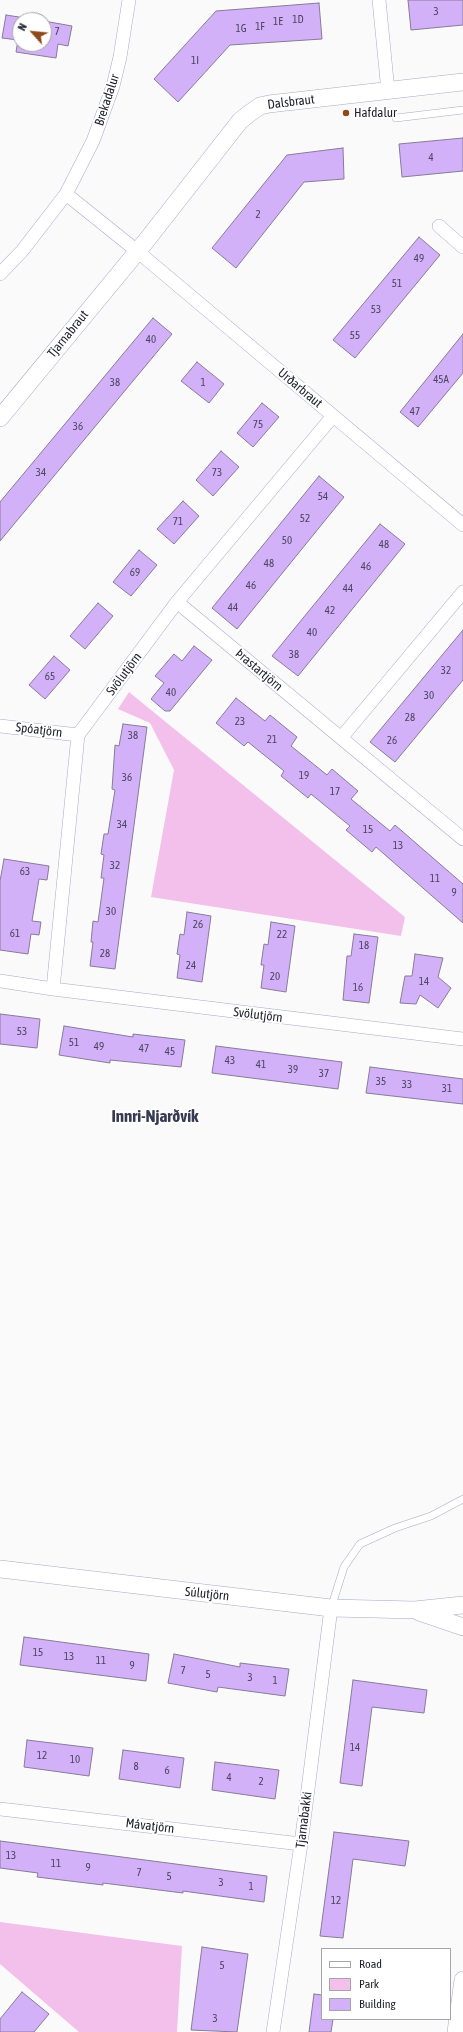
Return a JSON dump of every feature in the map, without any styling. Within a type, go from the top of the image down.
[{"type":"street","name":"Brekadalur","points":[[0,274],[22,251],[66,194],[93,142],[111,93],[120,57],[129,0]]},
{"type":"street","points":[[379,0],[388,91]]},
{"type":"street","name":"Dalsbraut","points":[[137,251],[240,121],[260,106],[463,82]]},
{"type":"street","points":[[66,194],[137,251]]},
{"type":"street","points":[[439,226],[463,247]]},
{"type":"street","name":"Urðarbraut","points":[[137,251],[463,525]]},
{"type":"street","name":"Tjarnabraut","points":[[0,418],[137,251]]},
{"type":"street","name":"Svölutjörn","points":[[78,735],[177,602],[333,416]]},
{"type":"street","points":[[341,738],[463,592]]},
{"type":"street","name":"Þrastartjörn","points":[[177,602],[463,839]]},
{"type":"street","name":"Spóatjörn","points":[[0,726],[78,735]]},
{"type":"street","points":[[53,989],[78,735]]},
{"type":"street","name":"Svölutjörn","points":[[0,981],[53,989],[463,1040]]},
{"type":"street","name":"Súlutjörn","points":[[0,1569],[331,1608],[415,1610],[463,1605]]},
{"type":"street","name":"Tjarnabakki","points":[[273,2032],[301,1844],[331,1608]]},
{"type":"street","name":"Súlutjörn","points":[[415,1610],[463,1627]]},
{"type":"street","name":"Mávatjörn","points":[[0,1809],[301,1844]]},
{"type":"street","points":[[456,2032],[463,1980]]},
{"type":"lane","points":[[396,118],[463,110]]},
{"type":"lane","points":[[331,1608],[344,1567],[360,1544],[395,1528],[430,1516],[463,1499]]},
{"type":"green space","points":[[129,692],[405,917],[401,936],[151,897],[174,770],[150,723],[118,709]]},
{"type":"green space","points":[[0,1922],[182,1946],[177,2032],[79,2032],[0,1964]]},
{"type":"building","points":[[408,0],[463,0],[463,25],[411,30]]},
{"type":"building","points":[[319,3],[322,39],[230,45],[178,102],[154,79],[216,11]]},
{"type":"building","points":[[6,15],[12,16],[12,39],[2,38]]},
{"type":"building","points":[[52,22],[72,26],[68,46],[58,44],[56,58],[16,52],[52,52]]},
{"type":"building","points":[[463,138],[463,171],[402,177],[399,144]]},
{"type":"building","points":[[343,148],[344,179],[304,182],[236,268],[212,248],[287,155]]},
{"type":"building","points":[[419,237],[440,255],[355,358],[333,340]]},
{"type":"building","points":[[153,318],[172,334],[0,541],[0,502]]},
{"type":"building","points":[[463,334],[463,373],[418,427],[400,412]]},
{"type":"building","points":[[197,362],[224,384],[209,403],[181,381]]},
{"type":"building","points":[[262,403],[279,417],[253,447],[237,433]]},
{"type":"building","points":[[221,451],[239,467],[213,496],[196,480]]},
{"type":"building","points":[[319,476],[344,497],[237,629],[212,608]]},
{"type":"building","points":[[183,501],[199,516],[174,544],[157,529]]},
{"type":"building","points":[[380,524],[405,544],[298,676],[272,656]]},
{"type":"building","points":[[139,550],[157,565],[131,596],[113,582]]},
{"type":"building","points":[[98,603],[113,616],[85,649],[70,636]]},
{"type":"building","points":[[463,630],[463,680],[395,762],[370,742]]},
{"type":"building","points":[[194,646],[212,660],[170,711],[165,711],[151,699],[164,683],[155,676],[174,654],[182,661]]},
{"type":"building","points":[[54,656],[70,670],[45,699],[29,685]]},
{"type":"building","points":[[236,698],[265,721],[270,715],[297,737],[291,746],[327,775],[332,769],[358,791],[351,799],[390,831],[395,825],[463,884],[463,923],[376,847],[372,852],[346,830],[350,826],[311,794],[308,798],[281,776],[284,771],[248,742],[244,746],[216,723]]},
{"type":"building","points":[[123,724],[147,727],[115,969],[90,966],[93,942],[91,942],[93,921],[98,922],[104,878],[101,878],[104,855],[101,854],[104,834],[108,834],[115,790],[112,789],[115,745],[119,746]]},
{"type":"building","points":[[4,859],[49,866],[47,880],[39,879],[32,921],[41,922],[39,935],[31,934],[28,954],[0,950],[0,881]]},
{"type":"building","points":[[187,912],[211,916],[202,982],[177,978],[180,955],[177,954],[180,934],[184,935]]},
{"type":"building","points":[[271,922],[295,926],[286,992],[261,988],[264,965],[261,965],[264,944],[268,945]]},
{"type":"building","points":[[354,934],[378,937],[369,1003],[343,1000],[347,956],[351,956]]},
{"type":"building","points":[[415,954],[443,958],[438,977],[451,988],[438,1008],[420,995],[416,1004],[400,1003],[405,976],[412,976]]},
{"type":"building","points":[[0,1014],[40,1019],[37,1048],[0,1044]]},
{"type":"building","points":[[64,1026],[133,1037],[133,1034],[185,1040],[181,1067],[110,1060],[110,1063],[59,1055]]},
{"type":"building","points":[[216,1046],[342,1062],[338,1089],[212,1073]]},
{"type":"building","points":[[370,1067],[463,1079],[463,1104],[366,1093]]},
{"type":"building","points":[[24,1637],[149,1654],[146,1681],[20,1665]]},
{"type":"building","points":[[174,1654],[240,1667],[240,1663],[289,1669],[285,1696],[218,1687],[217,1692],[168,1683]]},
{"type":"building","points":[[353,1680],[427,1690],[424,1713],[372,1707],[362,1786],[340,1783]]},
{"type":"building","points":[[27,1740],[93,1748],[89,1776],[24,1767]]},
{"type":"building","points":[[123,1750],[184,1758],[180,1788],[119,1779]]},
{"type":"building","points":[[215,1762],[279,1770],[275,1799],[212,1790]]},
{"type":"building","points":[[334,1832],[409,1841],[405,1866],[353,1859],[343,1938],[320,1936]]},
{"type":"building","points":[[0,1841],[267,1876],[264,1902],[183,1891],[183,1893],[103,1883],[103,1885],[37,1877],[38,1873],[0,1868]]},
{"type":"building","points":[[202,1947],[248,1954],[237,2032],[191,2030]]},
{"type":"building","points":[[22,1992],[49,2014],[34,2032],[0,2032],[0,2019]]},
{"type":"building","points":[[314,1994],[321,1995],[321,2020],[333,2020],[331,2032],[309,2032]]},
{"type":"place","name":"Hafdalur","points":[[346,113]]},
{"type":"district","name":"Innri-Njarðvík","points":[[155,1117]]}]
